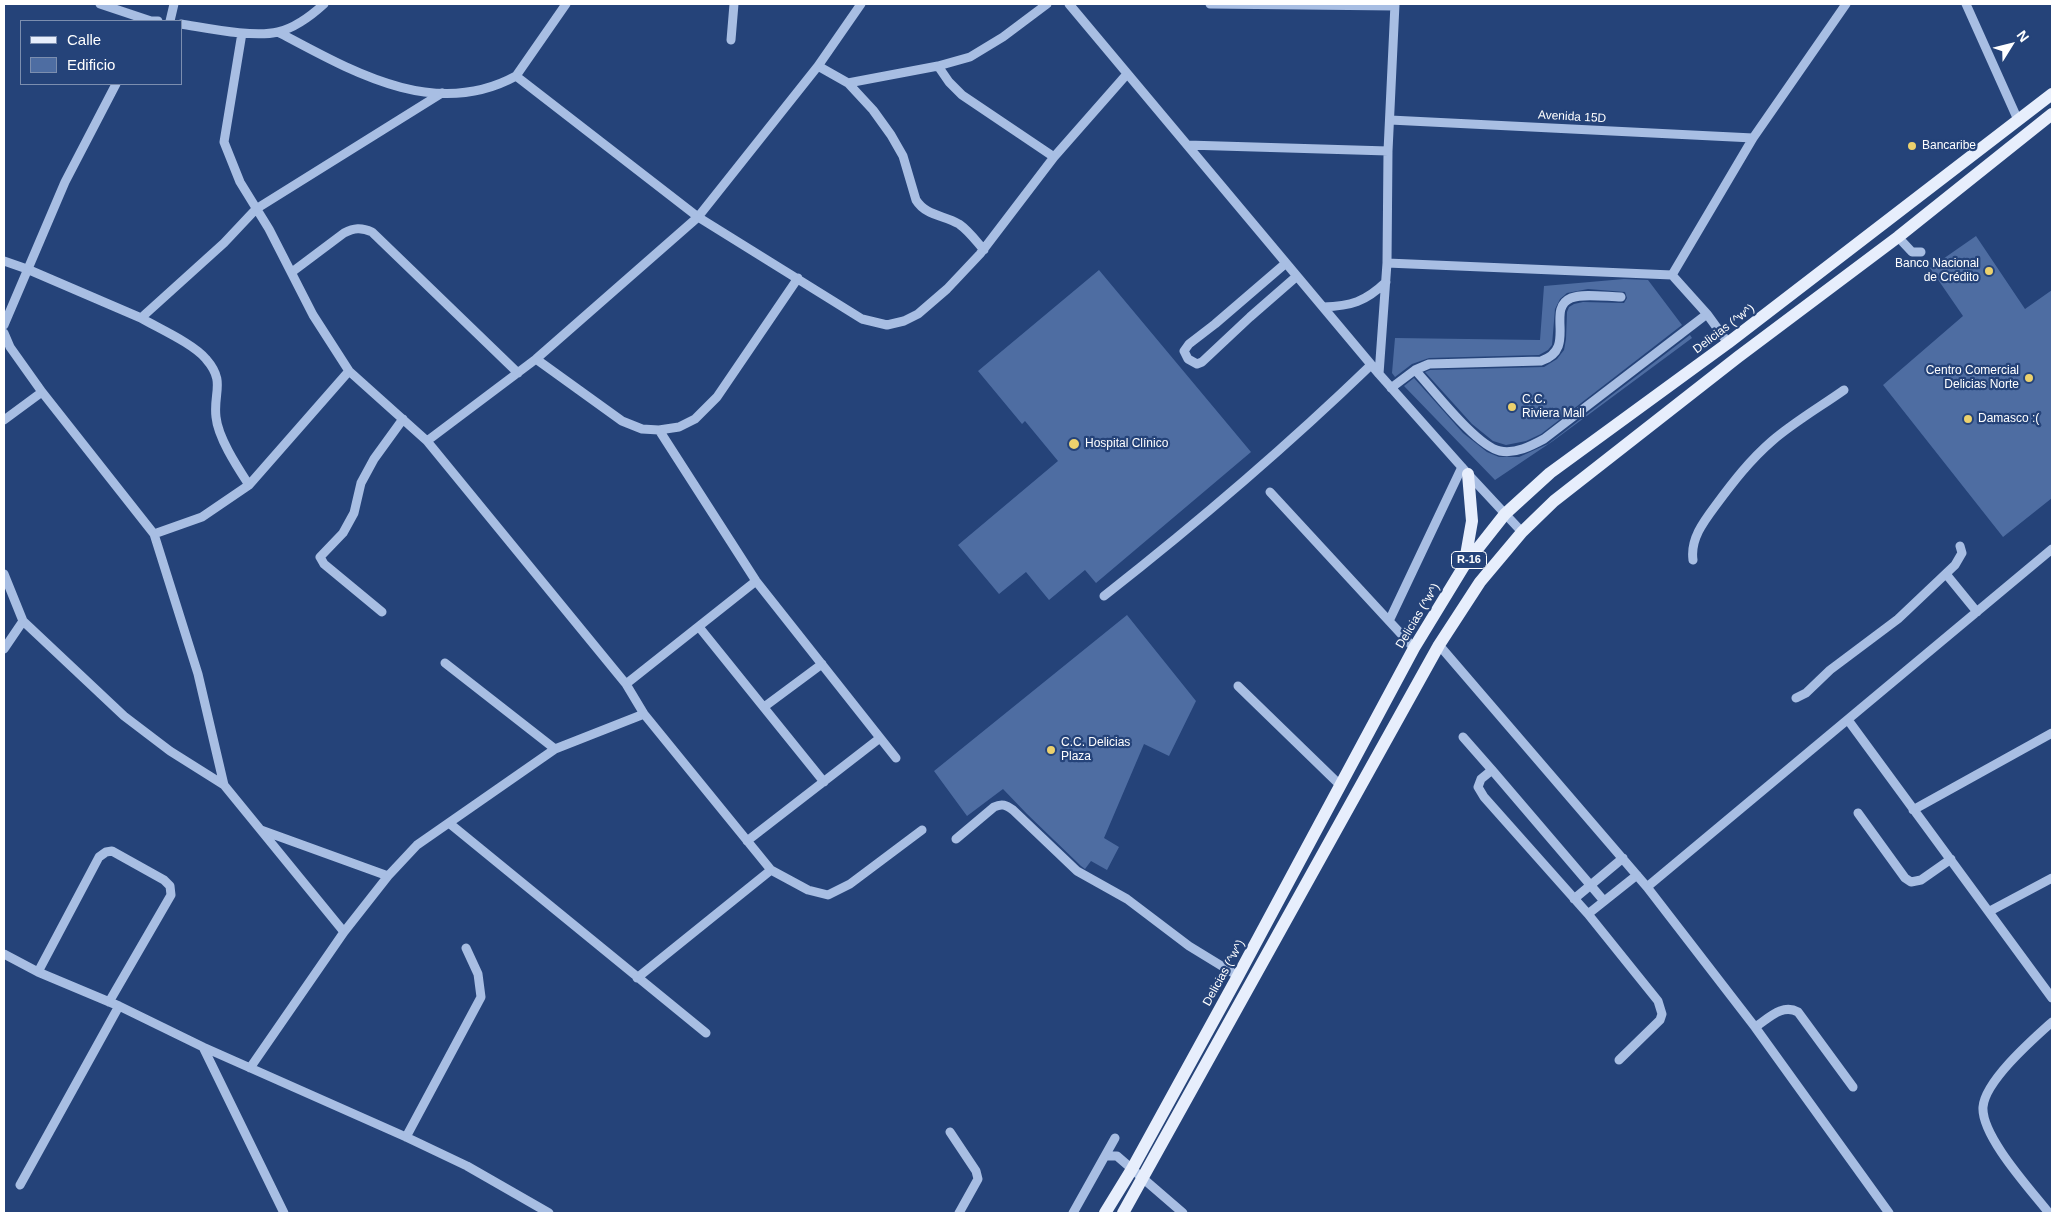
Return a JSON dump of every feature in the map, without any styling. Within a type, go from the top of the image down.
[{"type":"main road","name":"Delicias (^w^)","points":[[1104,1213],[1132,1169],[1238,976],[1414,648],[1464,566],[1505,514],[1550,473],[1728,343],[2052,94]]},
{"type":"main road","name":"R-16","points":[[1123,1213],[1440,645],[1480,582],[1522,532],[1570,488],[1738,357],[1898,237],[2052,114]]},
{"type":"main road","points":[[1464,566],[1472,521],[1465,471]]},
{"type":"street","points":[[100,4],[148,20]]},
{"type":"street","points":[[170,20],[174,4]]},
{"type":"street","points":[[182,24],[242,33],[278,32],[297,24],[324,4]]},
{"type":"street","points":[[278,32],[357,73],[387,84],[414,90],[442,93],[468,92],[505,82],[516,76],[566,4]]},
{"type":"street","points":[[731,40],[734,4]]},
{"type":"street","points":[[428,441],[518,373],[698,217],[818,66],[861,4]]},
{"type":"street","points":[[848,83],[960,60],[982,50],[1029,19],[1046,4]]},
{"type":"street","points":[[1069,4],[1372,366],[1522,532]]},
{"type":"street","points":[[1210,4],[1395,5],[1388,150],[1387,263],[1379,374]]},
{"type":"street","points":[[1672,276],[1753,138],[1846,4]]},
{"type":"street","points":[[1966,4],[2018,120]]},
{"type":"street","points":[[242,33],[224,142],[240,182],[292,272],[312,315],[349,371],[428,441],[626,684],[644,714],[771,870],[808,890],[828,895],[850,884],[922,830]]},
{"type":"street","points":[[818,66],[848,83],[873,110],[903,156],[916,200],[920,205],[930,213],[959,224],[984,250]]},
{"type":"street","points":[[938,66],[948,82],[962,95],[1054,157]]},
{"type":"street","points":[[516,76],[698,217],[862,319],[887,325],[904,321],[918,314],[947,289],[984,250],[1054,157],[1128,74]]},
{"type":"street","points":[[4,326],[65,182],[115,85]]},
{"type":"street","points":[[141,318],[224,242],[256,209],[442,93]]},
{"type":"street","name":"Avenida 15D","points":[[1390,120],[1753,138]]},
{"type":"street","points":[[1187,145],[1388,150]]},
{"type":"street","points":[[292,272],[353,228],[362,228],[372,232],[518,373]]},
{"type":"street","points":[[1898,237],[1912,252],[1921,252]]},
{"type":"street","points":[[4,261],[28,269],[141,318],[205,357],[214,370],[218,383],[216,417],[229,454],[249,485]]},
{"type":"street","points":[[1286,263],[1189,344],[1184,351],[1188,359],[1197,364],[1202,362],[1297,276]]},
{"type":"street","points":[[1387,263],[1672,276],[1707,314],[1728,343]]},
{"type":"street","points":[[536,358],[622,421],[642,428],[659,430],[679,427],[695,419],[717,397],[798,278]]},
{"type":"street","points":[[1323,307],[1344,306],[1356,303],[1386,282]]},
{"type":"street","points":[[1391,388],[1415,370],[1429,364],[1541,361],[1548,359],[1555,353],[1560,342],[1560,309],[1564,303],[1570,298],[1578,296],[1621,297]]},
{"type":"street","points":[[1415,370],[1480,440],[1501,451],[1514,451],[1529,447],[1544,439],[1707,314]]},
{"type":"street","points":[[4,333],[10,347],[42,392],[154,534],[198,674],[224,785]]},
{"type":"street","points":[[1104,596],[1184,534],[1284,448],[1372,366]]},
{"type":"street","points":[[154,534],[202,517],[249,485],[349,371]]},
{"type":"street","points":[[1693,560],[1692,546],[1694,540],[1711,512],[1748,464],[1772,442],[1844,390]]},
{"type":"street","points":[[4,420],[42,392]]},
{"type":"street","points":[[382,612],[324,564],[320,557],[343,533],[354,513],[362,483],[374,459],[403,419]]},
{"type":"street","points":[[659,430],[756,581],[896,758]]},
{"type":"street","points":[[1389,621],[1465,471]]},
{"type":"street","points":[[1270,492],[1414,648]]},
{"type":"street","points":[[1796,698],[1898,619],[1946,574],[1960,558],[1962,553],[1960,546]]},
{"type":"street","points":[[1647,887],[2052,549]]},
{"type":"street","points":[[4,574],[23,621],[124,716],[170,752],[224,785],[344,932]]},
{"type":"street","points":[[1946,574],[1977,612]]},
{"type":"street","points":[[626,684],[756,581]]},
{"type":"street","points":[[4,649],[23,621]]},
{"type":"street","points":[[699,627],[824,782]]},
{"type":"street","points":[[1440,645],[1647,887],[1755,1027],[1889,1213]]},
{"type":"street","points":[[445,663],[555,749]]},
{"type":"street","points":[[764,707],[822,664]]},
{"type":"street","points":[[1238,686],[1341,786]]},
{"type":"street","points":[[250,1068],[344,932],[388,876],[417,845],[555,749],[644,714]]},
{"type":"street","points":[[1848,720],[2052,998]]},
{"type":"street","points":[[1914,810],[2052,733]]},
{"type":"street","points":[[747,841],[880,738]]},
{"type":"street","points":[[1463,738],[1604,900]]},
{"type":"street","points":[[1492,770],[1479,783],[1480,791],[1588,914],[1658,1001],[1662,1014],[1656,1026],[1619,1060]]},
{"type":"street","points":[[956,839],[994,807],[1000,804],[1006,805],[1077,871],[1127,899],[1190,946],[1238,976]]},
{"type":"street","points":[[1858,813],[1905,878],[1911,882],[1921,880],[1950,859]]},
{"type":"street","points":[[449,823],[706,1033]]},
{"type":"street","points":[[261,830],[388,876]]},
{"type":"street","points":[[38,972],[99,857],[106,852],[112,851],[164,880],[170,886],[171,896],[109,1002]]},
{"type":"street","points":[[1574,899],[1623,858]]},
{"type":"street","points":[[637,978],[771,870]]},
{"type":"street","points":[[1588,914],[1637,875]]},
{"type":"street","points":[[1990,911],[2052,878]]},
{"type":"street","points":[[406,1137],[481,997],[478,974],[466,948]]},
{"type":"street","points":[[4,954],[38,972],[119,1006],[203,1047],[467,1166],[544,1212]]},
{"type":"street","points":[[20,1185],[119,1006]]},
{"type":"street","points":[[1755,1027],[1785,1008],[1792,1008],[1798,1012],[1853,1087]]},
{"type":"street","points":[[2049,1213],[1997,1145],[1988,1127],[1983,1107],[1988,1091],[1998,1075],[2052,1022]]},
{"type":"street","points":[[203,1047],[284,1213]]},
{"type":"street","points":[[950,1132],[976,1171],[978,1179],[959,1213]]},
{"type":"street","points":[[1073,1213],[1115,1138]]},
{"type":"street","points":[[1106,1156],[1117,1156],[1183,1213]]},
{"type":"building","points":[[1976,236],[2025,309],[2052,290],[2052,498],[2003,537],[1883,385],[1963,316],[1930,268]]},
{"type":"building","name":"Hospital Clínico","points":[[1099,270],[1251,452],[1096,583],[1085,570],[1049,600],[1026,572],[999,594],[958,545],[1058,461],[1025,421],[1022,424],[978,371]]},
{"type":"building","name":"C.C. Riviera Mall","points":[[1624,279],[1648,280],[1682,325],[1541,434],[1526,441],[1506,445],[1493,441],[1472,424],[1425,372],[1430,370],[1544,367],[1557,359],[1564,350],[1569,307],[1583,302],[1624,303],[1627,298],[1625,292],[1588,289],[1567,293],[1560,299],[1555,309],[1552,345],[1548,350],[1539,355],[1429,358],[1412,364],[1395,377],[1392,373],[1395,338],[1540,340],[1544,286]]},
{"type":"building","points":[[1690,335],[1692,338],[1553,441],[1495,480],[1404,386],[1414,378],[1463,433],[1487,452],[1499,457],[1519,457],[1548,444]]},
{"type":"building","name":"C.C. Delicias Plaza","points":[[1127,615],[1196,701],[1169,756],[1144,744],[1104,838],[1119,847],[1107,870],[1091,861],[1085,869],[1003,789],[967,816],[934,771]]},
{"type":"place","name":"Bancaribe","points":[[1912,146]]},
{"type":"place","name":"Banco Nacional de Crédito","points":[[1989,271]]},
{"type":"place","name":"Centro Comercial Delicias Norte","points":[[2029,378]]},
{"type":"place","name":"C.C. Riviera Mall","points":[[1512,407]]},
{"type":"place","name":"Damasco :(","points":[[1968,419]]},
{"type":"place","name":"Hospital Clínico","points":[[1074,444]]},
{"type":"place","name":"C.C. Delicias Plaza","points":[[1051,750]]}]
